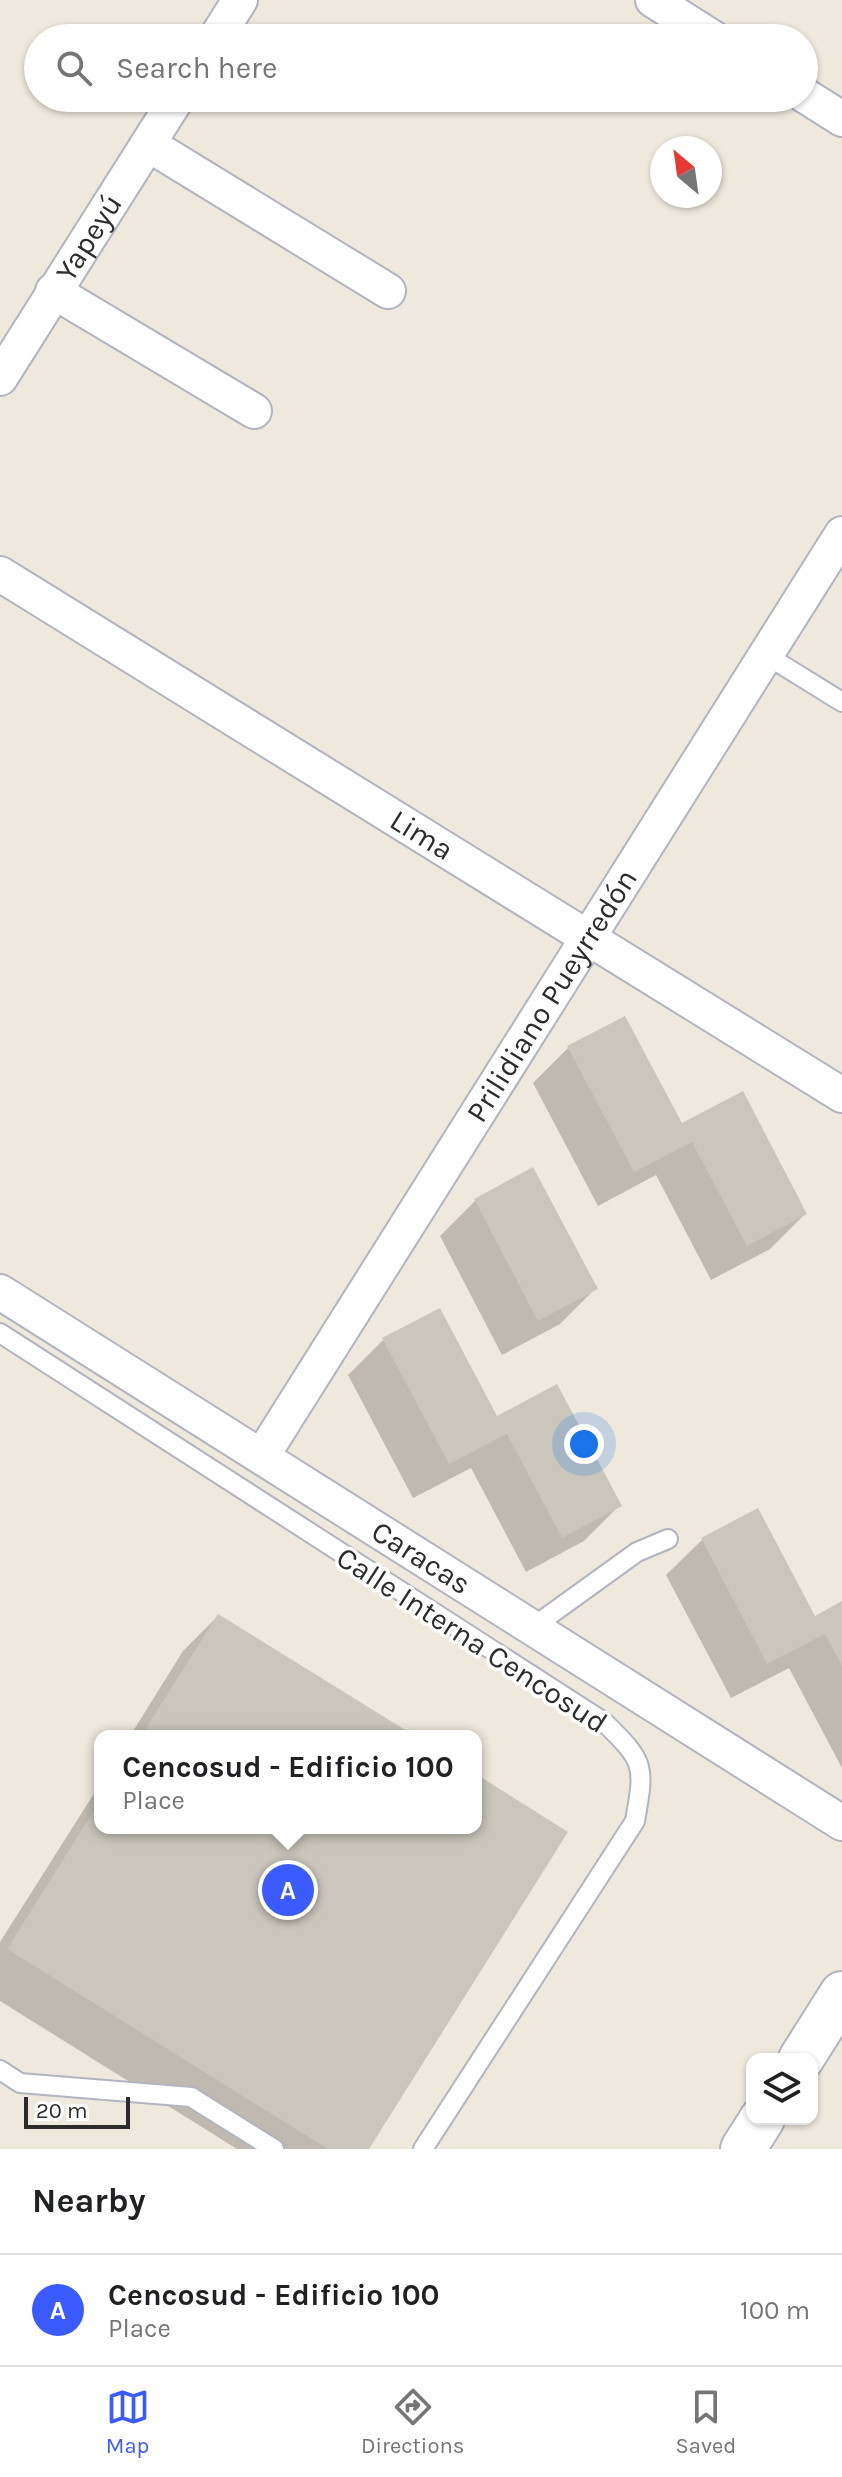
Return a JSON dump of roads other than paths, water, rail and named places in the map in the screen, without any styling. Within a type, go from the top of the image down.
[{"type":"street","points":[[225,24],[240,0]]},
{"type":"street","points":[[653,0],[691,24]]},
{"type":"street","points":[[818,104],[842,119]]},
{"type":"street","name":"Yapeyú","points":[[0,378],[168,112]]},
{"type":"street","points":[[148,144],[388,291]]},
{"type":"street","points":[[53,291],[254,411]]},
{"type":"street","name":"Prilidiano Pueyrredón","points":[[262,1456],[842,534]]},
{"type":"street","name":"Lima","points":[[0,574],[842,1095]]},
{"type":"street","name":"Caracas","points":[[0,1292],[842,1823]]},
{"type":"street","points":[[806,2053],[836,2016]]},
{"type":"street","points":[[743,2149],[758,2125]]},
{"type":"lane","points":[[766,655],[842,702]]},
{"type":"lane","name":"Calle Interna Cencosud","points":[[0,1333],[604,1722],[633,1750],[643,1778],[635,1821],[423,2149]]},
{"type":"lane","points":[[533,1627],[637,1552],[668,1539]]},
{"type":"lane","points":[[0,2070],[20,2083],[191,2097],[274,2149]]},
{"type":"place","name":"Cencosud - Edificio 100","points":[[288,1890]]}]
